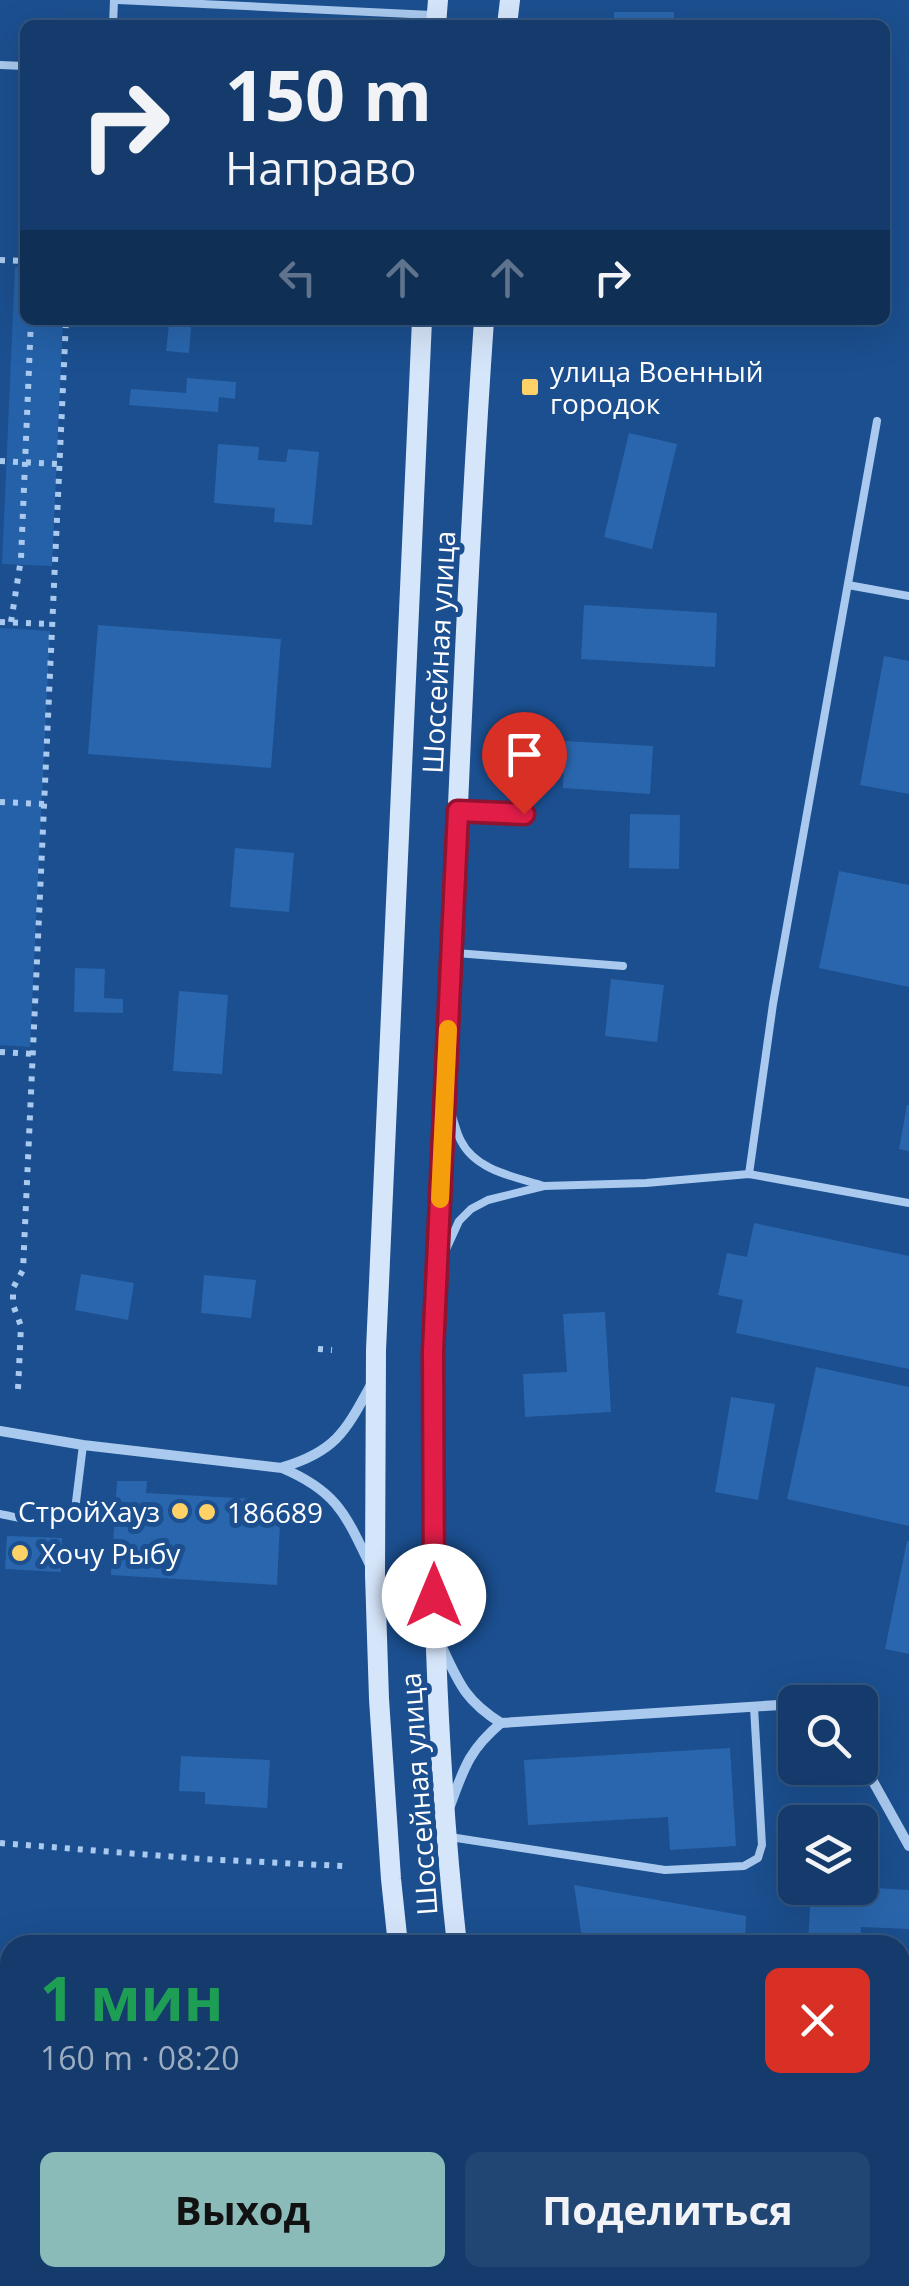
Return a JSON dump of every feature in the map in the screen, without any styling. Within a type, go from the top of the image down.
[{"type":"main road","name":"Шоссейная улица","points":[[397,1935],[379,1699],[376,1377],[422,325]]},
{"type":"main road","name":"Шоссейная улица","points":[[456,1935],[445,1829],[434,1631],[432,1382],[484,325]]},
{"type":"street","points":[[282,1468],[329,1447],[347,1428],[376,1377]]},
{"type":"street","points":[[0,1431],[83,1445],[282,1468],[308,1479],[330,1496],[348,1518],[375,1575]]},
{"type":"street","points":[[434,1631],[461,1688],[480,1710],[501,1724]]},
{"type":"street","points":[[445,1829],[464,1766],[482,1740],[501,1724],[778,1705]]},
{"type":"street","points":[[875,1785],[909,1846]]},
{"type":"lane","points":[[116,0],[437,13]]},
{"type":"lane","points":[[360,20],[361,12]]},
{"type":"lane","points":[[749,1174],[773,1004],[877,421]]},
{"type":"lane","points":[[848,585],[909,596]]},
{"type":"lane","points":[[458,811],[524,814]]},
{"type":"lane","points":[[451,952],[623,966]]},
{"type":"lane","points":[[445,1094],[462,1143],[472,1156],[488,1168],[544,1186]]},
{"type":"lane","points":[[437,1271],[459,1221],[471,1208],[544,1186],[749,1174],[909,1204]]},
{"type":"lane","points":[[0,1514],[60,1521],[70,1518],[75,1510],[83,1445]]},
{"type":"lane","points":[[445,1829],[665,1870],[744,1866],[758,1858],[762,1844],[754,1707]]},
{"type":"path","points":[[11,622],[21,559],[31,325]]},
{"type":"path","points":[[18,1388],[21,1326],[12,1305],[14,1288],[23,1270],[66,325]]},
{"type":"path","points":[[0,461],[59,464]]},
{"type":"path","points":[[0,622],[52,624]]},
{"type":"path","points":[[0,802],[44,804]]},
{"type":"path","points":[[0,1052],[33,1054]]},
{"type":"path","points":[[318,1350],[332,1350]]},
{"type":"path","points":[[0,1843],[344,1866]]},
{"type":"shaded area","points":[[15,267],[20,267],[20,325],[63,325],[52,566],[2,564]]},
{"type":"shaded area","points":[[0,628],[50,631],[30,1047],[0,1045]]},
{"type":"building","points":[[614,12],[674,12],[674,20],[614,20]]},
{"type":"building","points":[[169,325],[191,327],[189,353],[166,351]]},
{"type":"building","points":[[187,378],[236,382],[235,399],[219,397],[218,412],[129,405],[131,389],[186,393]]},
{"type":"building","points":[[629,433],[677,444],[652,549],[604,537]]},
{"type":"building","points":[[218,444],[259,447],[258,460],[286,462],[288,449],[319,452],[312,525],[274,522],[275,508],[214,503]]},
{"type":"building","points":[[584,605],[717,613],[715,667],[581,659]]},
{"type":"building","points":[[98,625],[281,639],[271,768],[88,754]]},
{"type":"building","points":[[884,656],[909,661],[909,794],[860,785]]},
{"type":"building","points":[[565,741],[653,746],[650,794],[563,788]]},
{"type":"building","points":[[630,814],[680,815],[679,869],[629,868]]},
{"type":"building","points":[[235,848],[294,853],[289,912],[230,907]]},
{"type":"building","points":[[839,871],[909,885],[909,987],[819,968]]},
{"type":"building","points":[[75,968],[105,969],[104,998],[123,999],[123,1013],[74,1012]]},
{"type":"building","points":[[611,979],[664,985],[657,1042],[605,1036]]},
{"type":"building","points":[[179,991],[228,995],[222,1074],[173,1071]]},
{"type":"building","points":[[909,1105],[909,1151],[899,1149]]},
{"type":"building","points":[[754,1223],[909,1256],[909,1369],[736,1333],[743,1300],[718,1295],[727,1253],[747,1257]]},
{"type":"building","points":[[81,1274],[134,1283],[128,1320],[75,1310]]},
{"type":"building","points":[[204,1275],[256,1280],[251,1318],[201,1313]]},
{"type":"building","points":[[605,1312],[611,1412],[525,1417],[523,1374],[567,1372],[563,1314]]},
{"type":"building","points":[[816,1367],[909,1387],[909,1526],[787,1499]]},
{"type":"building","points":[[731,1397],[775,1404],[758,1500],[715,1492]]},
{"type":"building","points":[[117,1481],[147,1481],[146,1493],[255,1499],[280,1523],[277,1585],[111,1575]]},
{"type":"building","points":[[7,1536],[62,1538],[61,1572],[5,1569]]},
{"type":"building","points":[[909,1541],[909,1654],[885,1649]]},
{"type":"building","points":[[730,1748],[736,1846],[670,1850],[668,1817],[528,1825],[524,1760]]},
{"type":"building","points":[[181,1756],[270,1760],[267,1808],[205,1804],[205,1792],[179,1791]]},
{"type":"building","points":[[574,1885],[746,1916],[745,1935],[582,1935]]},
{"type":"building","points":[[878,1888],[909,1890],[909,1929],[861,1927],[861,1935],[809,1935],[810,1905],[878,1905]]},
{"type":"slow traffic","points":[[440,1199],[448,1029]]},
{"type":"place","name":"улица Военный городок","points":[[530,387]]},
{"type":"place","name":"СтройХауз","points":[[180,1511]]},
{"type":"place","name":"186689","points":[[207,1512]]},
{"type":"place","name":"Хочу Рыбу","points":[[20,1553]]},
{"type":"route","points":[[434,1596],[432,1382],[458,811],[524,814]]}]
